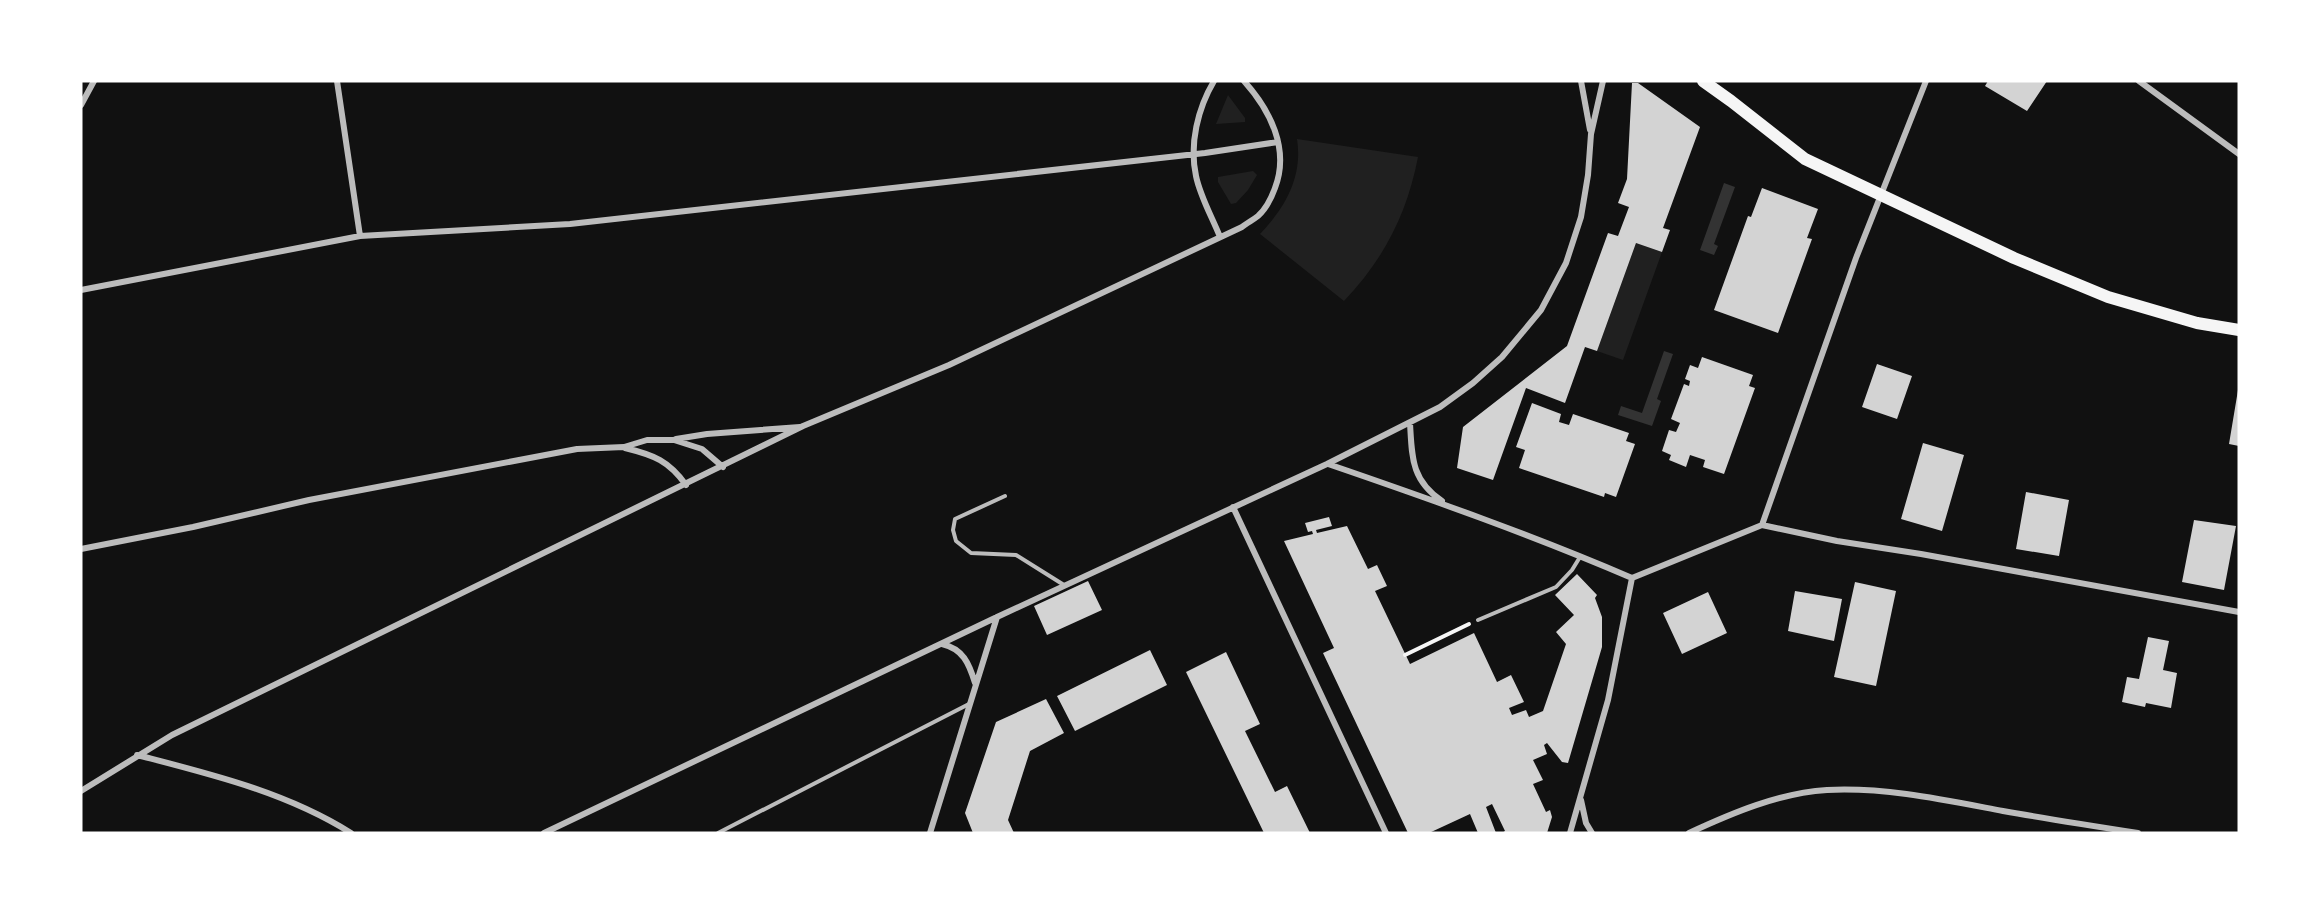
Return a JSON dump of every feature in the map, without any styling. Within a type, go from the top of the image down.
[{"type":"main road","points":[[1703,82],[1805,159],[1880,196],[2014,258],[2108,297],[2197,323],[2239,330]]},
{"type":"street","points":[[81,105],[94,81]]},
{"type":"street","points":[[337,81],[360,236]]},
{"type":"street","points":[[1214,81],[1195,129],[1193,154],[1196,177],[1220,237]]},
{"type":"street","points":[[81,791],[172,735],[687,485],[803,426],[950,365],[1220,237],[1258,216],[1269,202],[1276,184],[1279,170],[1278,142],[1269,115],[1258,97],[1244,81]]},
{"type":"street","points":[[1581,81],[1591,134]]},
{"type":"street","points":[[544,833],[998,617],[1327,464],[1440,407],[1473,383],[1502,357],[1541,310],[1566,263],[1581,217],[1588,176],[1591,134],[1603,81]]},
{"type":"street","points":[[1762,525],[1856,258],[1926,81]]},
{"type":"street","points":[[2139,81],[2239,154]]},
{"type":"street","points":[[81,290],[360,236],[570,224],[1193,154],[1278,142]]},
{"type":"street","points":[[1410,423],[1412,461],[1416,474],[1424,487],[1450,506]]},
{"type":"street","points":[[81,549],[309,500],[565,452],[624,447],[647,440],[674,440],[707,434],[803,426]]},
{"type":"street","points":[[674,440],[702,449],[723,467]]},
{"type":"street","points":[[624,447],[651,454],[665,462],[676,470],[687,485]]},
{"type":"street","points":[[1327,464],[1450,506],[1632,578],[1762,525],[1837,541],[1921,554],[2239,612]]},
{"type":"street","points":[[1233,507],[1386,833]]},
{"type":"street","points":[[1570,833],[1608,700],[1632,578]]},
{"type":"street","points":[[930,833],[975,684],[998,617]]},
{"type":"street","points":[[942,644],[958,650],[964,657],[970,665],[975,684]]},
{"type":"street","points":[[137,755],[255,788],[287,801],[351,833]]},
{"type":"street","points":[[1689,833],[1721,818],[1775,799],[1826,790],[1873,791],[1932,798],[2138,833]]},
{"type":"street","points":[[1581,798],[1586,823],[1592,833]]},
{"type":"lane","points":[[1005,496],[955,519],[953,530],[956,541],[971,554],[1016,555],[1065,586]]},
{"type":"lane","points":[[1478,620],[1556,587],[1572,570],[1580,556]]},
{"type":"lane","points":[[718,833],[969,704]]},
{"type":"path","points":[[1406,654],[1455,630]]},
{"type":"shaded area","points":[[1228,95],[1245,118],[1245,122],[1216,124]]},
{"type":"shaded area","points":[[1297,139],[1418,157],[1407,198],[1392,235],[1371,269],[1344,301],[1260,234],[1284,203],[1295,179]]},
{"type":"shaded area","points":[[1253,171],[1257,175],[1248,190],[1236,203],[1231,204],[1218,182],[1218,177]]},
{"type":"shaded area","points":[[1724,183],[1735,187],[1714,244],[1718,246],[1714,255],[1700,250]]},
{"type":"shaded area","points":[[1636,243],[1662,252],[1623,360],[1597,351]]},
{"type":"shaded area","points":[[1664,351],[1673,354],[1657,399],[1661,401],[1652,426],[1618,415],[1621,406],[1642,413]]},
{"type":"building","points":[[1988,81],[2047,81],[2027,111],[1985,86]]},
{"type":"building","points":[[1632,83],[1638,83],[1700,127],[1663,228],[1670,230],[1662,252],[1636,243],[1597,351],[1585,347],[1565,403],[1526,388],[1493,480],[1457,468],[1463,427],[1567,346],[1608,233],[1618,236],[1629,207],[1618,203],[1627,179]]},
{"type":"building","points":[[1762,188],[1818,209],[1807,238],[1812,239],[1778,333],[1714,310],[1748,216],[1751,217]]},
{"type":"building","points":[[1702,357],[1753,375],[1749,386],[1755,388],[1724,474],[1703,467],[1705,460],[1690,455],[1686,467],[1669,460],[1671,455],[1662,451],[1669,430],[1676,432],[1680,423],[1671,419],[1684,384],[1689,386],[1690,381],[1685,379],[1690,365],[1698,368]]},
{"type":"building","points":[[1877,364],[1912,376],[1897,419],[1862,407]]},
{"type":"building","points":[[2239,390],[2239,446],[2229,444]]},
{"type":"building","points":[[1532,403],[1561,414],[1559,422],[1569,425],[1573,414],[1629,433],[1626,441],[1635,444],[1616,497],[1605,493],[1604,497],[1519,468],[1525,450],[1516,447]]},
{"type":"building","points":[[1923,443],[1964,455],[1942,531],[1901,519]]},
{"type":"building","points":[[2026,492],[2069,500],[2059,556],[2016,549]]},
{"type":"building","points":[[1329,517],[1332,526],[1316,530],[1317,533],[1347,526],[1368,569],[1377,565],[1387,586],[1375,591],[1410,664],[1474,633],[1497,682],[1511,675],[1524,702],[1509,708],[1512,715],[1526,710],[1529,717],[1543,711],[1566,644],[1556,632],[1574,615],[1555,595],[1577,574],[1597,595],[1595,598],[1602,617],[1602,647],[1568,763],[1562,762],[1547,743],[1544,745],[1547,754],[1533,760],[1543,780],[1533,784],[1546,812],[1550,810],[1552,817],[1547,833],[1502,833],[1505,831],[1492,804],[1486,807],[1496,833],[1478,833],[1470,814],[1429,833],[1408,833],[1323,653],[1334,648],[1284,541],[1313,534],[1312,531],[1308,532],[1305,523]]},
{"type":"building","points":[[2194,520],[2236,526],[2224,590],[2182,582]]},
{"type":"building","points":[[1088,581],[1102,610],[1047,635],[1034,606]]},
{"type":"building","points":[[1855,582],[1896,591],[1876,686],[1834,677]]},
{"type":"building","points":[[1795,591],[1842,599],[1834,641],[1788,631]]},
{"type":"building","points":[[1708,592],[1727,633],[1682,654],[1663,613]]},
{"type":"building","points":[[2148,637],[2169,641],[2163,670],[2177,673],[2171,708],[2146,703],[2145,707],[2122,702],[2127,677],[2139,679]]},
{"type":"building","points":[[1150,650],[1167,685],[1075,731],[1057,696]]},
{"type":"building","points":[[1226,652],[1260,724],[1245,731],[1275,792],[1287,786],[1310,833],[1264,833],[1186,672]]},
{"type":"building","points":[[1046,699],[1064,733],[1030,751],[1008,820],[1014,833],[973,833],[965,813],[996,722]]}]
